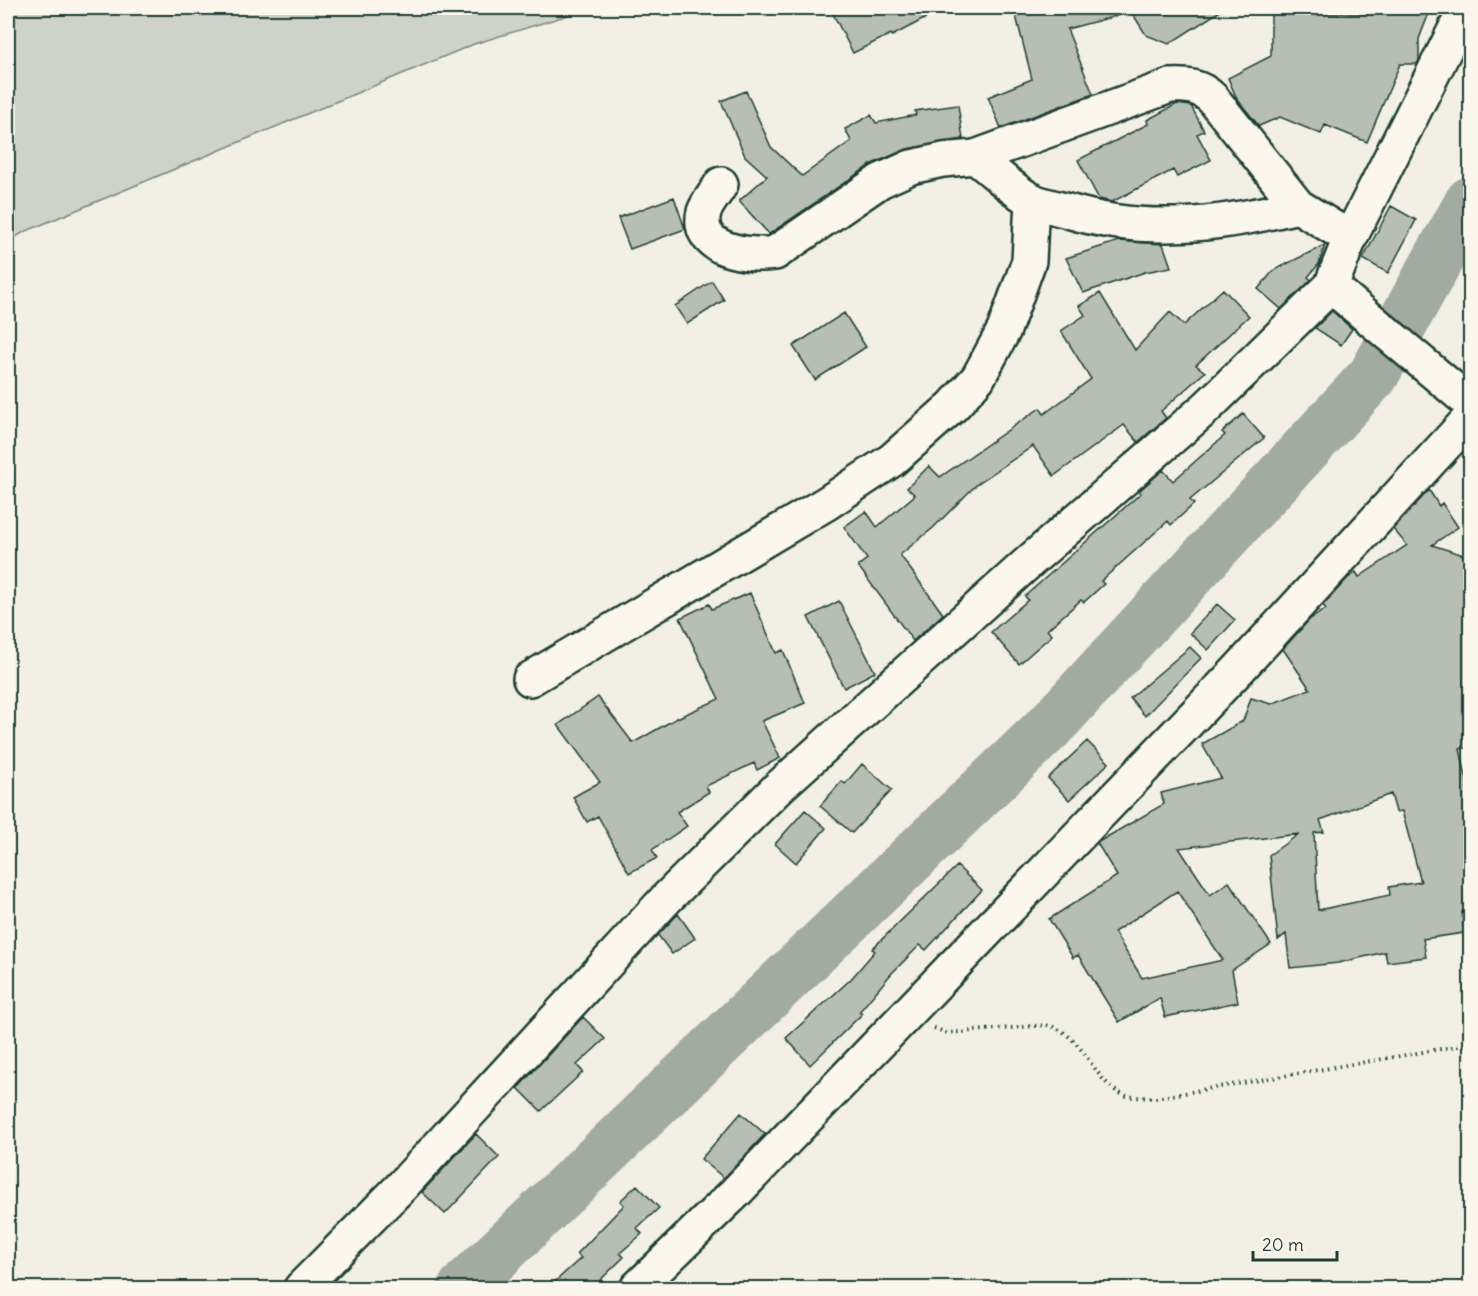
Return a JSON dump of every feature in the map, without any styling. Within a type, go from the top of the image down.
[{"type":"street","points":[[301,1288],[402,1186],[667,898],[763,803],[1030,561],[1338,292],[1350,238],[1466,8]]},
{"type":"street","points":[[721,184],[705,210],[703,224],[711,240],[736,253],[755,256],[775,253],[880,181],[911,167],[943,160],[975,157],[1170,86],[1188,86],[1205,91],[1213,99],[1298,206],[1350,238]]},
{"type":"street","points":[[975,157],[1032,200],[1086,217],[1144,226],[1191,226],[1239,220],[1298,206]]},
{"type":"street","points":[[530,679],[827,503],[892,460],[953,406],[978,378],[1004,330],[1029,261],[1032,200]]},
{"type":"street","points":[[637,1288],[735,1193],[1238,670],[1466,405],[1338,292]]},
{"type":"path","points":[[935,1029],[948,1033],[1047,1025],[1061,1029],[1110,1086],[1125,1095],[1155,1098],[1470,1044]]},
{"type":"shaded area","points":[[8,8],[591,8],[474,44],[24,232],[8,242]]},
{"type":"building","points":[[830,8],[945,8],[892,36],[891,34],[853,53]]},
{"type":"building","points":[[1014,8],[1119,8],[1120,15],[1067,29],[1093,94],[1001,128],[988,97],[1032,79]]},
{"type":"building","points":[[1129,8],[1225,8],[1169,44],[1146,35]]},
{"type":"building","points":[[1271,13],[1429,13],[1419,39],[1419,60],[1417,64],[1400,64],[1367,142],[1325,125],[1321,134],[1280,117],[1259,126],[1237,99],[1228,78],[1271,56]]},
{"type":"building","points":[[746,91],[771,147],[802,176],[851,141],[845,129],[871,115],[876,123],[916,115],[915,111],[958,105],[963,139],[907,149],[872,164],[769,234],[739,201],[767,176],[745,156],[721,101]]},
{"type":"building","points":[[1177,104],[1191,106],[1204,131],[1197,134],[1211,160],[1177,177],[1173,170],[1112,202],[1099,199],[1078,160],[1148,124],[1147,120]]},
{"type":"building","points":[[674,197],[685,229],[630,249],[618,218]]},
{"type":"building","points":[[1391,206],[1416,220],[1388,273],[1363,259]]},
{"type":"building","points":[[1119,241],[1163,244],[1171,267],[1145,272],[1083,293],[1066,258]]},
{"type":"building","points":[[1325,245],[1319,264],[1308,277],[1311,280],[1281,309],[1258,289],[1274,270]]},
{"type":"building","points":[[712,281],[724,300],[687,324],[675,306]]},
{"type":"building","points":[[1223,289],[1249,316],[1196,365],[1205,372],[1161,411],[1166,418],[1138,442],[1124,425],[1054,476],[1033,446],[977,484],[933,528],[900,555],[943,614],[913,641],[858,566],[867,559],[844,527],[866,511],[877,527],[915,495],[907,488],[929,466],[940,477],[1040,408],[1044,414],[1091,379],[1061,331],[1085,315],[1079,306],[1100,293],[1135,350],[1170,312],[1184,325]]},
{"type":"building","points":[[1332,311],[1352,329],[1341,345],[1315,328]]},
{"type":"building","points":[[844,313],[866,347],[815,380],[793,346]]},
{"type":"building","points":[[1243,414],[1264,438],[1190,500],[1194,504],[1171,525],[1168,521],[1101,581],[1104,584],[1084,602],[1081,600],[1047,630],[1052,635],[1019,664],[991,632],[1028,600],[1025,596],[1141,493],[1139,491],[1163,470],[1173,481],[1225,435],[1222,432]]},
{"type":"building","points":[[1429,490],[1439,506],[1442,503],[1458,527],[1432,545],[1470,557],[1470,747],[1460,749],[1470,794],[1470,911],[1462,912],[1464,933],[1423,939],[1426,957],[1387,962],[1385,952],[1338,963],[1290,968],[1286,934],[1278,940],[1269,855],[1299,834],[1179,848],[1210,895],[1229,882],[1271,944],[1232,970],[1238,1002],[1165,1017],[1160,998],[1119,1022],[1078,955],[1073,958],[1049,919],[1117,876],[1097,843],[1164,804],[1161,793],[1221,778],[1202,744],[1243,721],[1251,698],[1271,704],[1310,689],[1283,649],[1310,619],[1326,609],[1323,605],[1347,579],[1356,572],[1359,577],[1407,545],[1393,529]],"holes":[[[1391,794],[1396,812],[1402,811],[1421,882],[1389,887],[1390,895],[1318,910],[1314,833],[1324,832],[1320,820]],[[1177,891],[1223,960],[1142,978],[1114,932]]]},
{"type":"building","points":[[750,593],[776,653],[783,650],[805,703],[762,721],[780,758],[757,770],[754,763],[706,786],[709,792],[677,812],[687,826],[652,850],[657,858],[629,873],[598,816],[587,822],[573,797],[600,782],[558,725],[598,697],[633,743],[677,718],[719,699],[680,618],[709,604],[712,609]]},
{"type":"building","points":[[839,601],[875,672],[844,688],[808,617]]},
{"type":"building","points":[[1217,604],[1235,620],[1208,650],[1190,633]]},
{"type":"building","points":[[1190,647],[1201,658],[1145,716],[1130,698]]},
{"type":"building","points":[[1087,741],[1109,763],[1069,800],[1048,778]]},
{"type":"building","points":[[862,764],[892,790],[852,833],[820,806],[842,781],[845,784]]},
{"type":"building","points":[[805,810],[826,828],[796,863],[775,844]]},
{"type":"building","points":[[957,866],[982,890],[926,950],[920,945],[891,974],[859,1012],[862,1014],[810,1065],[786,1038],[851,979],[875,951],[872,949]]},
{"type":"building","points":[[678,914],[695,938],[672,954],[658,935]]},
{"type":"building","points":[[583,1017],[605,1039],[577,1065],[583,1072],[541,1111],[518,1088]]},
{"type":"building","points":[[741,1113],[765,1134],[724,1178],[701,1159]]},
{"type":"building","points":[[476,1134],[499,1157],[445,1214],[422,1192]]},
{"type":"building","points":[[637,1185],[659,1208],[637,1228],[642,1234],[620,1253],[624,1257],[592,1288],[548,1288],[581,1258],[577,1254],[624,1205],[620,1201]]},
{"type":"waterway","points":[[463,1288],[1051,725],[1373,376],[1470,202]]}]
